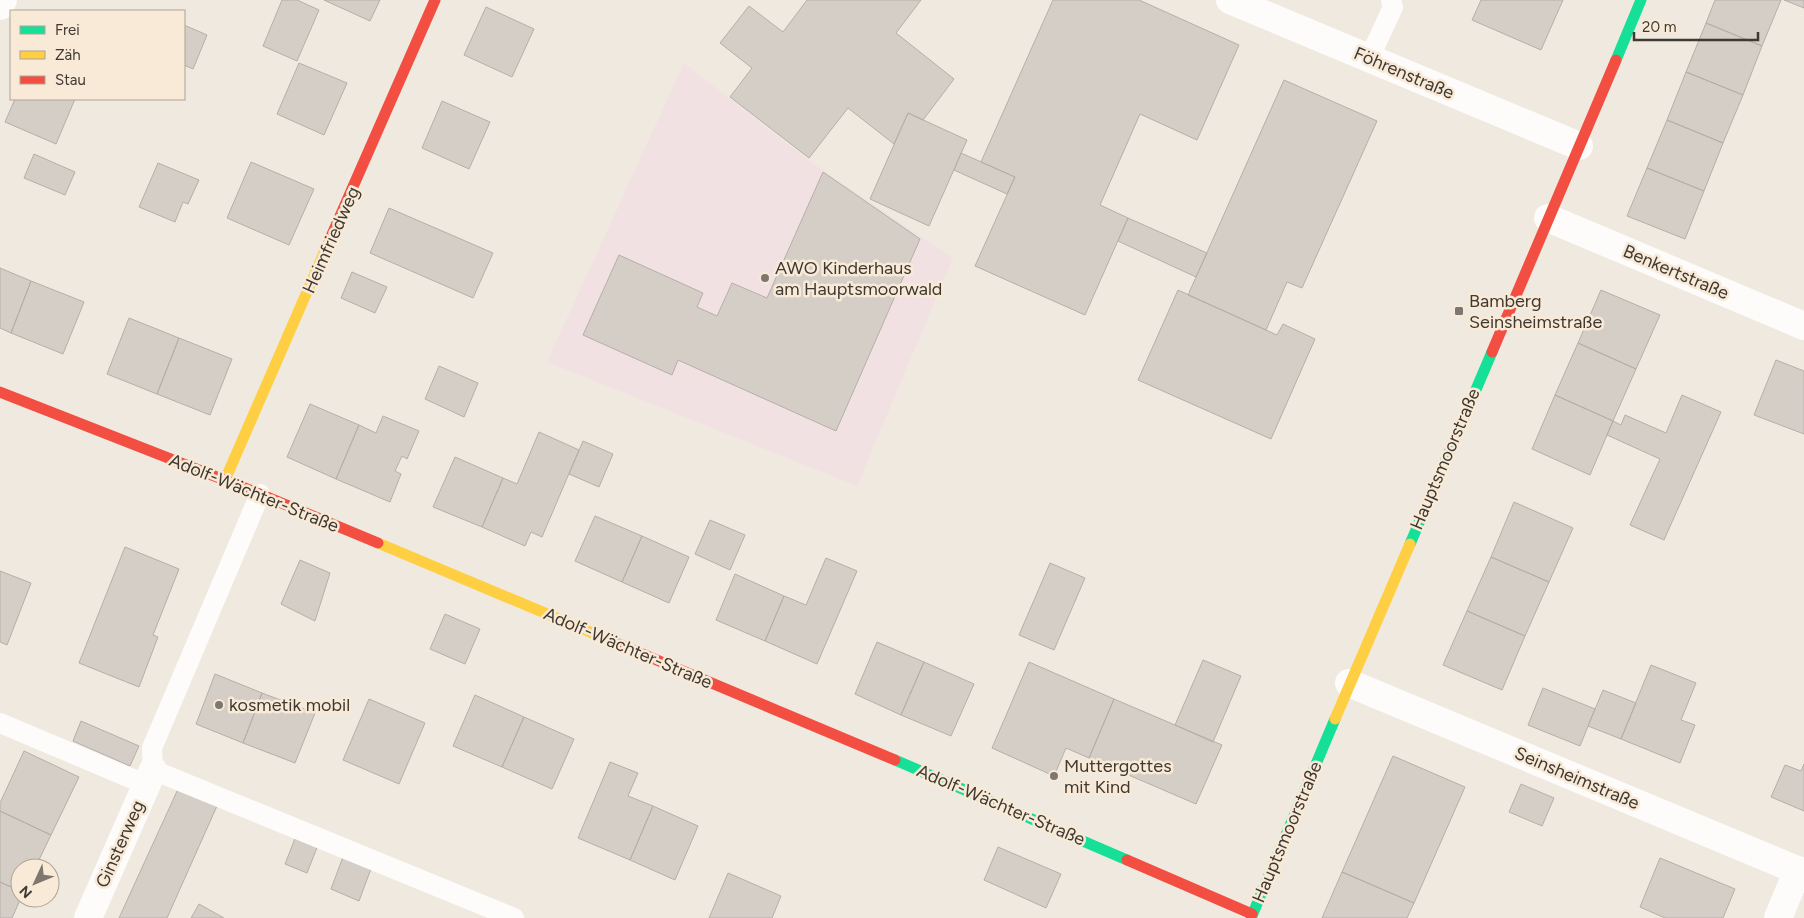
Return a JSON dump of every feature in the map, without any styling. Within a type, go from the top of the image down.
[{"type":"street","points":[[0,6],[3,0]]},
{"type":"street","name":"Heimfriedweg","points":[[225,480],[435,0]]},
{"type":"street","name":"Föhrenstraße","points":[[1230,0],[1578,146]]},
{"type":"street","name":"Hauptsmoorstraße","points":[[1251,916],[1641,0]]},
{"type":"street","name":"Benkertstraße","points":[[1548,218],[1804,326]]},
{"type":"street","name":"Adolf-Wächter-Straße","points":[[0,392],[260,494],[899,761],[1251,916]]},
{"type":"street","name":"Seinsheimstraße","points":[[1349,683],[1801,872]]},
{"type":"street","name":"Ginsterweg","points":[[88,918],[150,777]]},
{"type":"street","points":[[1778,918],[1801,872]]},
{"type":"lane","points":[[1369,59],[1393,7],[1391,0]]},
{"type":"lane","points":[[150,777],[152,748],[260,494]]},
{"type":"lane","points":[[0,723],[150,777],[514,918]]},
{"type":"shaded area","name":"AWO Kinderhaus am Hauptsmoorwald","points":[[684,63],[812,163],[953,258],[857,486],[547,362]]},
{"type":"building","points":[[282,0],[297,0],[319,10],[297,61],[263,46]]},
{"type":"building","points":[[324,0],[380,0],[370,21]]},
{"type":"building","points":[[807,0],[921,0],[896,33],[954,79],[923,120],[908,113],[894,144],[848,108],[809,158],[730,97],[752,68],[720,43],[749,6],[783,32]]},
{"type":"building","points":[[1053,0],[1139,0],[1239,45],[1197,140],[1140,114],[1100,205],[1128,218],[1085,315],[975,266],[1015,177],[981,162]]},
{"type":"building","points":[[1481,0],[1563,0],[1541,50],[1472,20]]},
{"type":"building","points":[[1715,0],[1781,0],[1762,46],[1706,23]]},
{"type":"building","points":[[1784,0],[1804,0],[1804,8]]},
{"type":"building","points":[[486,7],[534,29],[512,77],[464,55]]},
{"type":"building","points":[[1706,23],[1762,46],[1743,95],[1686,72]]},
{"type":"building","points":[[185,25],[207,35],[193,69],[185,65]]},
{"type":"building","points":[[299,63],[347,83],[324,135],[277,114]]},
{"type":"building","points":[[1686,72],[1743,95],[1723,143],[1667,120]]},
{"type":"building","points":[[1284,80],[1377,121],[1302,288],[1287,282],[1266,330],[1188,295]]},
{"type":"building","points":[[15,100],[75,100],[56,144],[5,122]]},
{"type":"building","points":[[442,101],[490,122],[469,169],[422,148]]},
{"type":"building","points":[[908,113],[967,140],[929,226],[870,199]]},
{"type":"building","points":[[1667,120],[1723,143],[1704,191],[1647,168]]},
{"type":"building","points":[[961,153],[1015,177],[1007,194],[954,170]]},
{"type":"building","points":[[34,154],[75,172],[65,195],[24,178]]},
{"type":"building","points":[[251,162],[314,189],[289,245],[227,218]]},
{"type":"building","points":[[158,163],[199,180],[188,204],[183,202],[175,222],[139,207]]},
{"type":"building","points":[[1647,168],[1704,191],[1685,239],[1627,216]]},
{"type":"building","points":[[823,172],[920,239],[836,431],[678,360],[672,375],[583,335],[619,255],[703,293],[697,307],[717,316],[732,283],[767,298]]},
{"type":"building","points":[[389,208],[493,253],[473,298],[370,253]]},
{"type":"building","points":[[1128,218],[1207,253],[1196,277],[1118,241]]},
{"type":"building","points":[[0,268],[31,281],[11,333],[0,328]]},
{"type":"building","points":[[352,272],[387,287],[375,313],[341,298]]},
{"type":"building","points":[[31,281],[84,302],[63,354],[11,333]]},
{"type":"building","points":[[1178,290],[1277,335],[1283,324],[1315,339],[1271,439],[1138,380]]},
{"type":"building","points":[[1601,290],[1660,315],[1636,369],[1578,343]]},
{"type":"building","points":[[129,318],[179,338],[157,394],[107,374]]},
{"type":"building","points":[[179,338],[232,359],[210,415],[157,394]]},
{"type":"building","points":[[1578,343],[1636,369],[1613,421],[1555,395]]},
{"type":"building","points":[[1776,360],[1804,371],[1804,434],[1754,415]]},
{"type":"building","points":[[439,366],[478,383],[464,417],[425,399]]},
{"type":"building","points":[[1555,395],[1613,421],[1590,475],[1532,449]]},
{"type":"building","points":[[1682,395],[1721,412],[1664,540],[1630,525],[1660,459],[1607,435],[1613,421],[1621,425],[1625,415],[1666,433]]},
{"type":"building","points":[[310,404],[359,425],[336,479],[287,457]]},
{"type":"building","points":[[383,416],[419,431],[407,459],[402,456],[395,471],[401,474],[390,502],[336,479],[359,425],[376,433]]},
{"type":"building","points":[[539,432],[579,450],[542,537],[531,532],[525,546],[482,527],[503,478],[517,484]]},
{"type":"building","points":[[583,441],[613,454],[599,487],[569,474]]},
{"type":"building","points":[[455,457],[503,478],[482,527],[433,507]]},
{"type":"building","points":[[1514,502],[1573,528],[1549,582],[1491,557]]},
{"type":"building","points":[[595,516],[642,536],[622,582],[575,561]]},
{"type":"building","points":[[710,520],[745,535],[730,570],[695,554]]},
{"type":"building","points":[[642,536],[689,557],[669,603],[622,582]]},
{"type":"building","points":[[125,547],[179,569],[153,635],[158,637],[139,687],[79,663]]},
{"type":"building","points":[[1491,557],[1549,582],[1525,636],[1467,611]]},
{"type":"building","points":[[826,558],[857,571],[817,664],[765,641],[784,596],[806,605]]},
{"type":"building","points":[[300,560],[330,573],[315,621],[281,604]]},
{"type":"building","points":[[1050,563],[1085,578],[1054,650],[1019,635]]},
{"type":"building","points":[[0,571],[31,583],[7,645],[0,642]]},
{"type":"building","points":[[735,574],[784,596],[765,641],[716,620]]},
{"type":"building","points":[[1467,611],[1525,636],[1502,690],[1443,665]]},
{"type":"building","points":[[445,614],[480,629],[465,664],[430,649]]},
{"type":"building","points":[[877,642],[924,662],[901,715],[855,694]]},
{"type":"building","points":[[1203,660],[1241,676],[1213,742],[1175,725]]},
{"type":"building","points":[[924,662],[974,684],[951,736],[901,715]]},
{"type":"building","points":[[1029,662],[1114,699],[1089,758],[1066,748],[1054,776],[992,748]]},
{"type":"building","points":[[1651,665],[1696,683],[1681,720],[1695,725],[1680,763],[1621,739]]},
{"type":"building","points":[[215,674],[262,693],[243,743],[196,724]]},
{"type":"building","points":[[1543,688],[1595,709],[1580,746],[1528,725]]},
{"type":"building","points":[[1603,690],[1636,703],[1621,739],[1588,726]]},
{"type":"building","points":[[262,693],[315,713],[295,763],[243,743]]},
{"type":"building","points":[[475,695],[524,717],[502,767],[453,746]]},
{"type":"building","points":[[369,699],[425,723],[399,784],[343,760]]},
{"type":"building","points":[[1114,699],[1222,745],[1196,804],[1089,758]]},
{"type":"building","points":[[524,717],[574,739],[552,789],[502,767]]},
{"type":"building","points":[[81,721],[139,746],[130,766],[73,741]]},
{"type":"building","points":[[24,751],[79,777],[51,835],[0,811],[0,803]]},
{"type":"building","points":[[1393,756],[1465,787],[1414,903],[1342,872]]},
{"type":"building","points":[[610,762],[638,773],[628,796],[653,806],[630,860],[578,838]]},
{"type":"building","points":[[1804,764],[1804,811],[1771,797],[1785,765],[1801,771]]},
{"type":"building","points":[[1521,784],[1554,798],[1542,826],[1509,812]]},
{"type":"building","points":[[178,789],[217,806],[167,918],[119,918]]},
{"type":"building","points":[[653,806],[698,826],[675,880],[630,860]]},
{"type":"building","points":[[0,811],[51,835],[40,858],[10,858],[10,886],[0,882]]},
{"type":"building","points":[[296,836],[318,845],[307,873],[285,864]]},
{"type":"building","points":[[998,847],[1061,874],[1046,908],[984,880]]},
{"type":"building","points":[[344,854],[372,866],[359,901],[331,889]]},
{"type":"building","points":[[1660,858],[1735,889],[1723,918],[1665,918],[1640,907]]},
{"type":"building","points":[[1342,872],[1414,903],[1407,918],[1322,918]]},
{"type":"building","points":[[728,873],[781,896],[772,918],[709,918]]},
{"type":"building","points":[[0,882],[10,886],[10,908],[16,908],[12,918],[0,918]]},
{"type":"building","points":[[199,904],[224,918],[191,918]]},
{"type":"traffic: fast","points":[[1616,60],[1641,0]]},
{"type":"traffic: fast","points":[[1410,544],[1492,352]]},
{"type":"traffic: fast","points":[[1251,918],[1335,719]]},
{"type":"traffic: fast","points":[[895,760],[1127,860]]},
{"type":"traffic: slow","points":[[225,480],[330,239]]},
{"type":"traffic: slow","points":[[378,543],[609,640]]},
{"type":"traffic: slow","points":[[1335,719],[1410,544]]},
{"type":"traffic: jam","points":[[330,239],[435,0]]},
{"type":"traffic: jam","points":[[1492,352],[1616,60]]},
{"type":"traffic: jam","points":[[0,392],[260,494],[378,543]]},
{"type":"traffic: jam","points":[[609,640],[895,760]]},
{"type":"traffic: jam","points":[[1127,860],[1252,914]]},
{"type":"place","name":"AWO Kinderhaus am Hauptsmoorwald","points":[[765,278]]},
{"type":"place","name":"Bamberg Seinsheimstraße","points":[[1459,311]]},
{"type":"place","name":"kosmetik mobil","points":[[219,705]]},
{"type":"place","name":"Muttergottes mit Kind","points":[[1054,776]]}]
